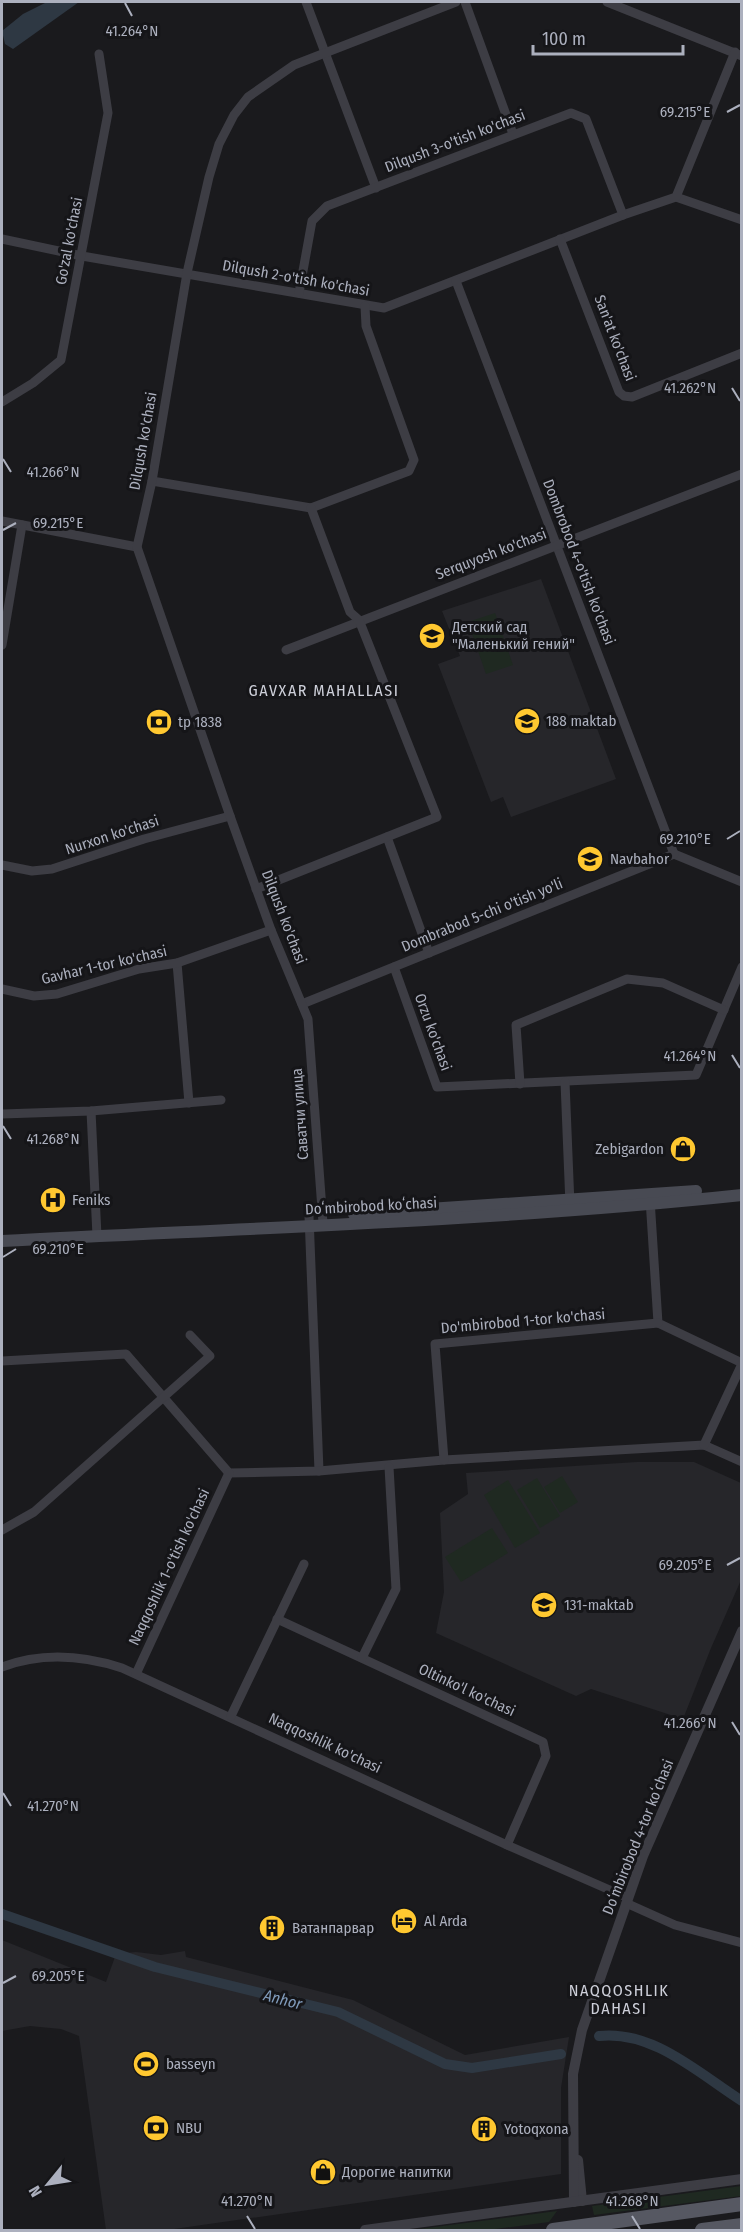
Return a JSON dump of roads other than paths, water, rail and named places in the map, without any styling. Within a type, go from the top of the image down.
[{"type":"main road","name":"Doʻmbirobod koʻchasi","points":[[651,1200],[741,1187]]},
{"type":"main road","name":"Doʻmbirobod koʻchasi","points":[[2,1241],[97,1232],[741,1195]]},
{"type":"main road","name":"Doʻmbirobod koʻchasi","points":[[2,1233],[97,1232]]},
{"type":"main road","points":[[554,2230],[590,2228],[741,2204]]},
{"type":"main road","points":[[702,2230],[741,2225]]},
{"type":"street","points":[[306,2],[376,188]]},
{"type":"street","name":"Dilqush ko'chasi","points":[[302,1004],[256,889],[137,547],[152,481],[187,273],[213,160],[234,115],[248,98],[280,73],[326,51],[456,2]]},
{"type":"street","points":[[465,2],[513,134]]},
{"type":"street","points":[[607,2],[738,54],[676,197],[741,220]]},
{"type":"street","name":"Go'zal ko'chasi","points":[[2,402],[33,384],[61,360],[108,112],[99,54]]},
{"type":"street","name":"Dilqush 3-o'tish ko'chasi","points":[[299,293],[312,221],[327,206],[571,113],[586,119],[622,215]]},
{"type":"street","name":"Dilqush 2-o'tish ko'chasi","points":[[2,239],[82,256],[384,308],[622,215],[676,197]]},
{"type":"street","name":"San'at ko'chasi","points":[[560,239],[619,392],[624,396],[632,397],[741,353]]},
{"type":"street","name":"Dombrobod 4-o'tish ko'chasi","points":[[456,281],[674,854]]},
{"type":"street","points":[[152,481],[311,508],[410,471],[414,467],[414,460],[366,326],[365,306]]},
{"type":"street","name":"Serquyosh ko'chasi","points":[[286,650],[741,474]]},
{"type":"street","points":[[256,889],[437,817],[359,620],[350,612],[311,508]]},
{"type":"street","points":[[2,521],[137,547]]},
{"type":"street","points":[[2,645],[22,525]]},
{"type":"street","name":"Nurxon ko'chasi","points":[[2,865],[32,871],[52,869],[144,838],[230,816]]},
{"type":"street","points":[[387,837],[429,953]]},
{"type":"street","points":[[674,854],[741,882]]},
{"type":"street","name":"Dombrabod 5-chi o'tish yo'li","points":[[302,1004],[674,854]]},
{"type":"street","name":"Gavhar 1-tor ko'chasi","points":[[2,989],[34,996],[57,994],[139,969],[177,963],[272,930]]},
{"type":"street","name":"Gavhar 1-tor ko'chasi","points":[[177,963],[189,1103]]},
{"type":"street","name":"Orzu ko'chasi","points":[[394,967],[437,1087],[696,1075],[741,967]]},
{"type":"street","points":[[520,1084],[516,1025],[627,979],[663,983],[723,1010]]},
{"type":"street","name":"Саватчи улица","points":[[302,1004],[308,1019],[316,1220],[319,1471]]},
{"type":"street","points":[[565,1082],[570,1205]]},
{"type":"street","points":[[2,1114],[92,1111],[221,1100]]},
{"type":"street","points":[[92,1111],[97,1232]]},
{"type":"street","points":[[651,1200],[658,1323],[741,1364],[704,1445]]},
{"type":"street","name":"Do'mbirobod 1-tor ko'chasi","points":[[444,1460],[435,1344],[658,1323]]},
{"type":"street","points":[[2,1530],[34,1512],[210,1356],[190,1335]]},
{"type":"street","points":[[2,1361],[126,1354],[165,1396],[229,1473],[389,1467],[444,1460],[704,1445],[741,1462]]},
{"type":"street","points":[[362,1658],[396,1589],[389,1467]]},
{"type":"street","name":"Naqqoshlik 1-o'tish ko'chasi","points":[[136,1674],[229,1473]]},
{"type":"street","points":[[231,1716],[304,1564]]},
{"type":"street","name":"Oltinko'l ko'chasi","points":[[277,1620],[538,1739],[546,1746],[546,1756],[507,1845]]},
{"type":"street","name":"Doʻmbirobod 4-tor koʻchasi","points":[[578,2202],[573,2094],[574,2062],[582,2030],[643,1856],[741,1631]]},
{"type":"street","name":"Naqqoshlik ko'chasi","points":[[2,1667],[31,1658],[67,1657],[108,1663],[231,1716],[627,1900],[675,1925],[741,1943]]},
{"type":"street","points":[[365,2230],[741,2180]]},
{"type":"water","points":[[47,2],[79,2],[13,49],[5,44],[2,31],[23,14]]},
{"type":"waterway","name":"Anhor","points":[[2,1914],[155,1967],[338,2012],[445,2064],[472,2068],[561,2054]]},
{"type":"waterway","name":"Anhor","points":[[599,2036],[619,2036],[656,2047],[692,2067],[742,2101]]},
{"type":"place","name":"Детский сад \"Маленький гений\"","points":[[432,636]]},
{"type":"place","name":"188 maktab","points":[[527,721]]},
{"type":"place","name":"tp 1838","points":[[159,722]]},
{"type":"place","name":"Navbahor","points":[[590,859]]},
{"type":"place","name":"Zebigardon","points":[[683,1149]]},
{"type":"place","name":"Feniks","points":[[53,1200]]},
{"type":"place","name":"131-maktab","points":[[544,1605]]},
{"type":"place","name":"Al Arda","points":[[404,1921]]},
{"type":"place","name":"Ватанпарвар","points":[[272,1928]]},
{"type":"place","name":"basseyn","points":[[146,2064]]},
{"type":"place","name":"NBU","points":[[156,2128]]},
{"type":"place","name":"Yotoqxona","points":[[484,2129]]},
{"type":"place","name":"Дорогие напитки","points":[[323,2172]]},
{"type":"district","name":"GAVXAR MAHALLASI","points":[[324,690]]},
{"type":"district","name":"NAQQOSHLIK DAHASI","points":[[619,1999]]}]
